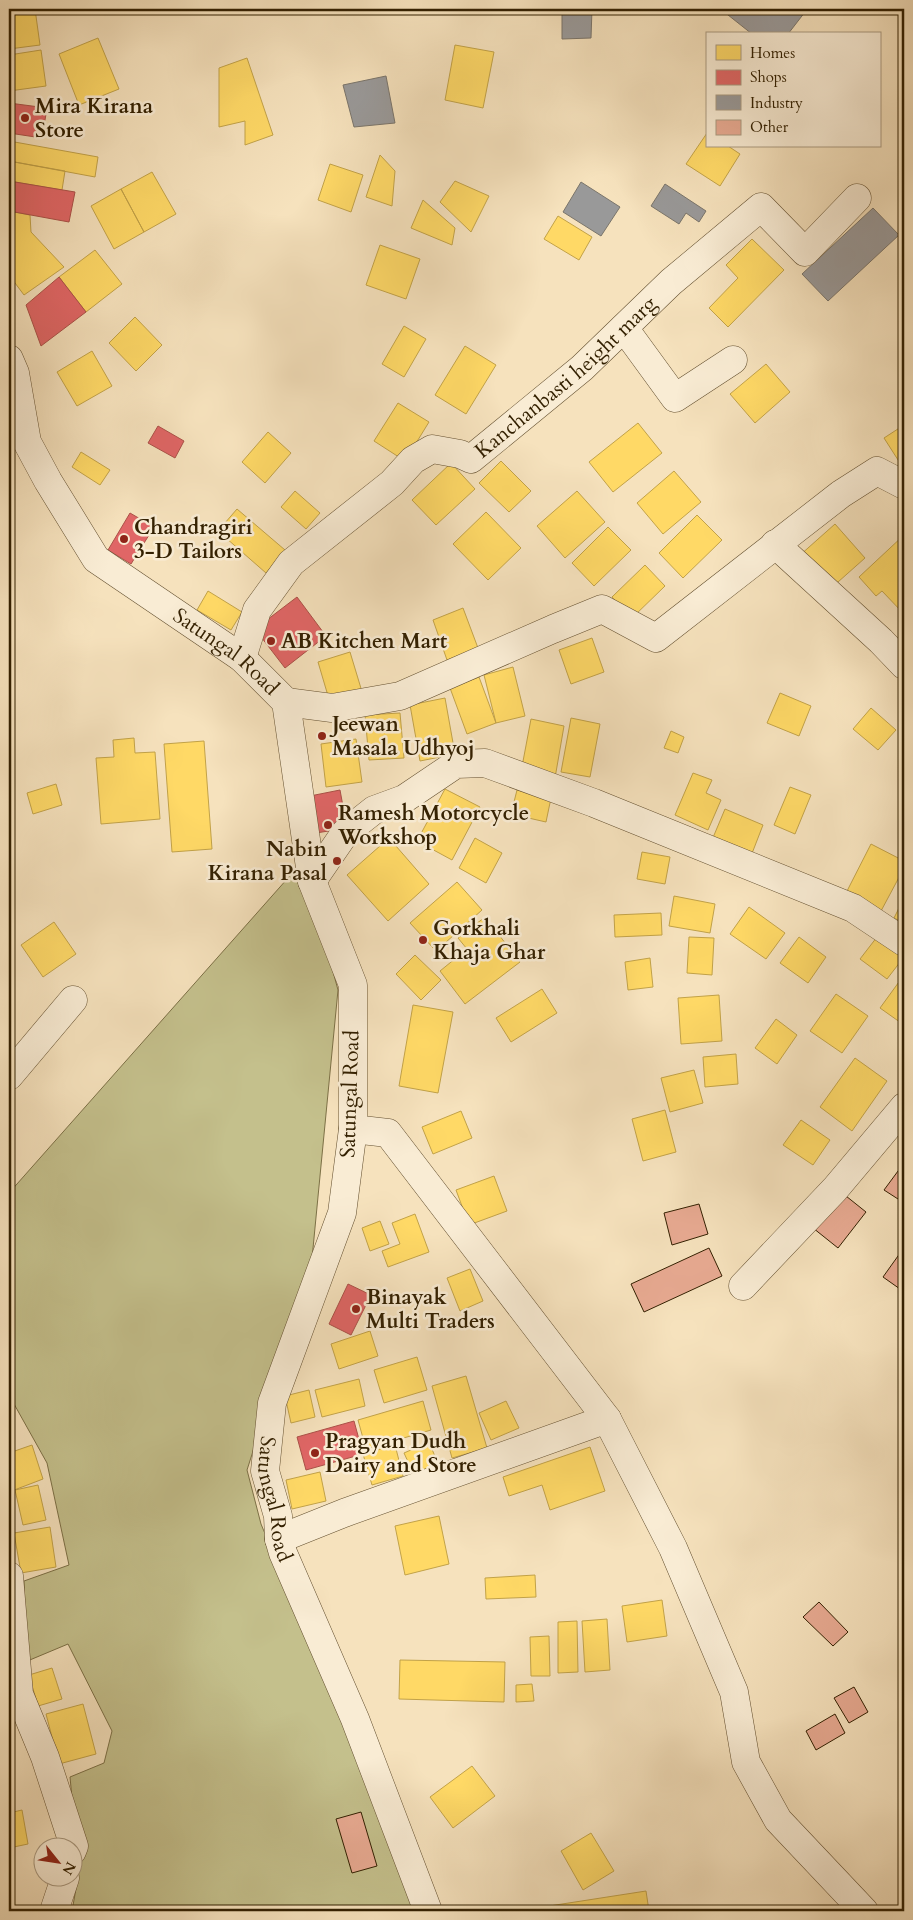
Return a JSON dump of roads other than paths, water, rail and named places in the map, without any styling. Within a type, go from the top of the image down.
[{"type":"street","name":"Kanchanbasti height marg","points":[[242,658],[257,610],[291,563],[392,483],[413,460],[432,449],[460,454],[472,459],[582,368],[671,282],[761,207],[805,252],[857,198]]},
{"type":"street","points":[[624,328],[675,398],[733,360]]},
{"type":"street","name":"Satungal Road","points":[[9,359],[15,373],[16,424],[48,481],[96,559],[242,658],[286,702],[312,881],[353,985],[353,1129],[342,1212],[272,1403],[265,1471],[278,1516],[279,1539],[283,1553],[355,1719],[428,1911]]},
{"type":"street","points":[[286,702],[332,708],[400,696],[552,628],[602,608],[656,638],[841,494],[877,471],[904,484]]},
{"type":"street","points":[[775,544],[881,641],[904,665]]},
{"type":"street","points":[[312,881],[345,833],[374,810],[404,799],[456,764],[486,763],[594,803],[853,908],[904,942]]},
{"type":"street","points":[[9,1076],[73,1000]]},
{"type":"street","points":[[743,1286],[835,1189],[904,1107]]},
{"type":"street","points":[[353,1129],[388,1132],[607,1419],[673,1548],[734,1692],[746,1762],[778,1820],[864,1911]]},
{"type":"street","points":[[279,1539],[344,1513],[607,1419]]},
{"type":"street","points":[[9,1576],[19,1694],[45,1757],[71,1838]]},
{"type":"street","points":[[54,1911],[62,1888]]},
{"type":"place","name":"Mira Kirana Store","points":[[25,118]]},
{"type":"place","name":"Chandragiri 3-D Tailors","points":[[124,539]]},
{"type":"place","name":"AB Kitchen Mart","points":[[271,641]]},
{"type":"place","name":"Jeewan Masala Udhyoj","points":[[322,736]]},
{"type":"place","name":"Ramesh Motorcycle Workshop","points":[[328,825]]},
{"type":"place","name":"Nabin Kirana Pasal","points":[[337,861]]},
{"type":"place","name":"Gorkhali Khaja Ghar","points":[[423,940]]},
{"type":"place","name":"Binayak Multi Traders","points":[[356,1309]]},
{"type":"place","name":"Pragyan Dudh Dairy and Store","points":[[315,1453]]}]
